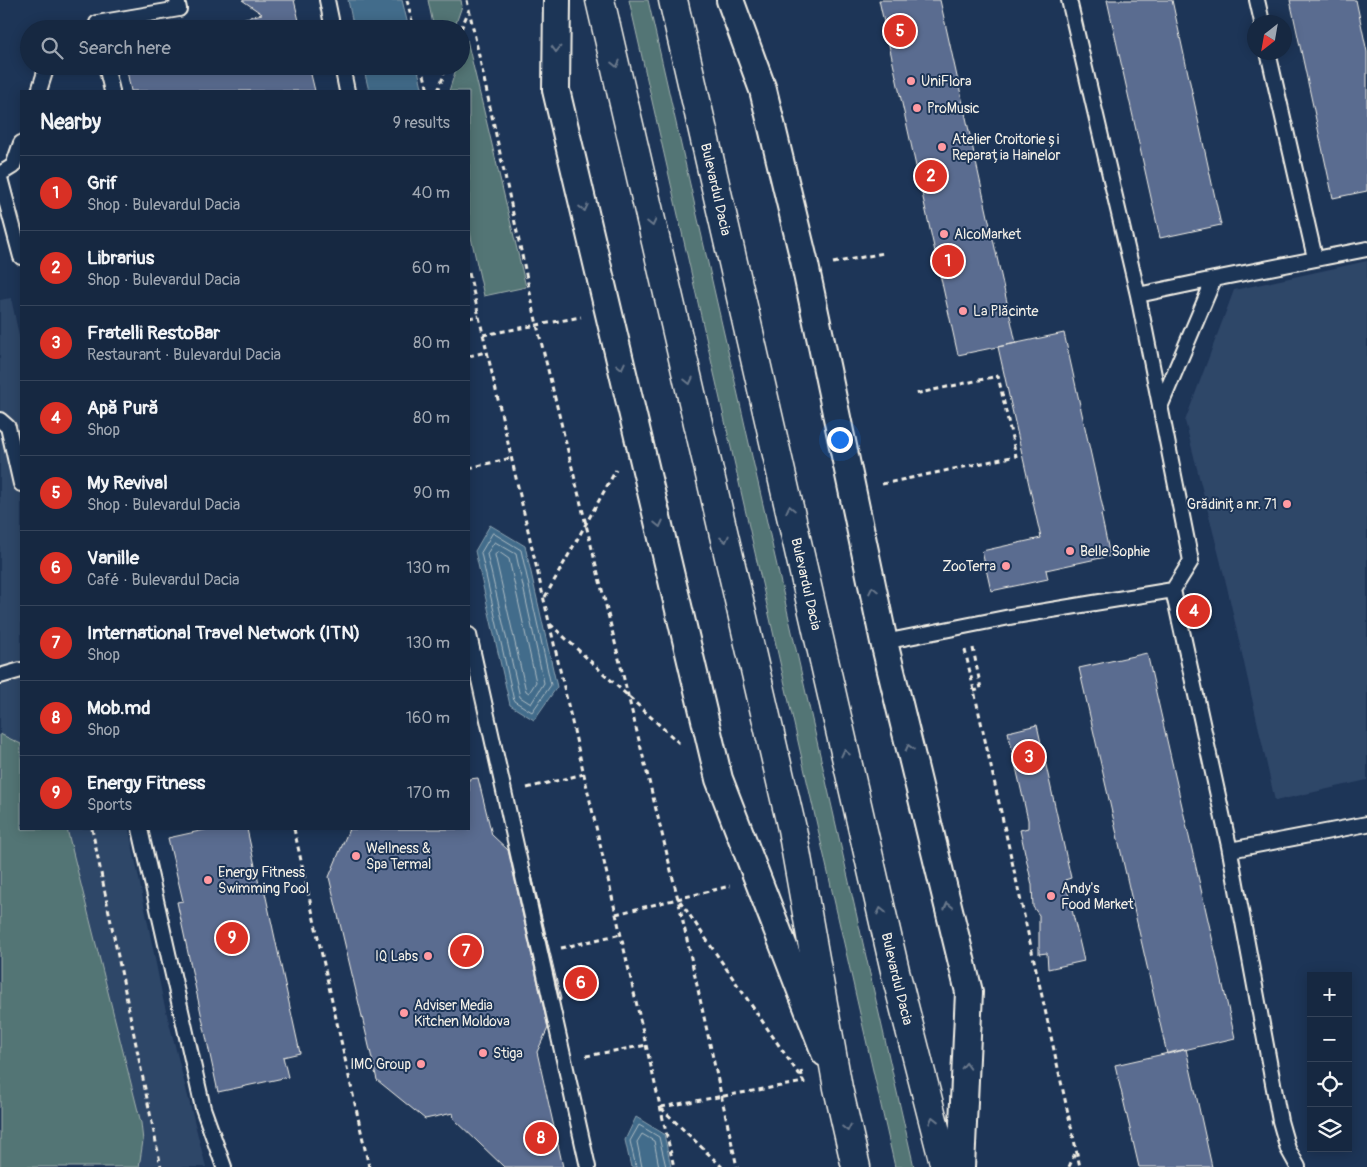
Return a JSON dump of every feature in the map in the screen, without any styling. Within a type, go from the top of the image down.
[{"type":"main road","points":[[600,0],[792,829],[838,1088],[856,1167]]},
{"type":"main road","name":"Bulevardul Dacia","points":[[673,0],[896,975],[945,1167]]},
{"type":"street","points":[[557,0],[556,90],[719,779],[838,1088]]},
{"type":"street","points":[[730,0],[763,90],[800,241],[884,642],[969,992],[961,1167]]},
{"type":"lane","points":[[327,0],[331,20]]},
{"type":"lane","points":[[1069,0],[1138,295],[1191,561],[1173,590],[1230,850],[1280,1121],[1288,1148],[1298,1167]]},
{"type":"lane","points":[[1257,0],[1260,15]]},
{"type":"lane","points":[[110,20],[178,4]]},
{"type":"lane","points":[[1270,60],[1315,258]]},
{"type":"lane","points":[[39,90],[45,75]]},
{"type":"lane","points":[[108,75],[112,90]]},
{"type":"lane","points":[[344,75],[347,90]]},
{"type":"lane","points":[[0,174],[13,166],[20,146]]},
{"type":"lane","points":[[0,178],[20,253]]},
{"type":"lane","points":[[1138,295],[1315,258],[1367,250]]},
{"type":"lane","points":[[1160,407],[1214,279]]},
{"type":"lane","points":[[0,420],[8,426],[20,480]]},
{"type":"lane","points":[[884,642],[1173,590]]},
{"type":"lane","points":[[470,640],[588,1167]]},
{"type":"lane","points":[[0,676],[20,670]]},
{"type":"lane","points":[[1230,850],[1367,824]]},
{"type":"lane","points":[[140,830],[203,1108],[224,1167]]},
{"type":"path","points":[[407,0],[412,20]]},
{"type":"path","points":[[467,0],[537,326],[678,899],[737,1167]]},
{"type":"path","points":[[465,20],[469,10]]},
{"type":"path","points":[[424,75],[428,90]]},
{"type":"path","points":[[438,90],[444,75]]},
{"type":"path","points":[[826,264],[884,253]]},
{"type":"path","points":[[470,276],[486,352],[545,597],[549,624],[622,934],[674,1167]]},
{"type":"path","points":[[470,318],[479,316]]},
{"type":"path","points":[[483,335],[583,317]]},
{"type":"path","points":[[470,356],[486,352]]},
{"type":"path","points":[[877,485],[1016,456],[998,376],[915,394]]},
{"type":"path","points":[[470,468],[511,458]]},
{"type":"path","points":[[545,597],[586,520],[619,464]]},
{"type":"path","points":[[549,624],[683,747]]},
{"type":"path","points":[[968,626],[982,689],[974,691]]},
{"type":"path","points":[[965,652],[1080,1167]]},
{"type":"path","points":[[504,793],[584,774]]},
{"type":"path","points":[[92,830],[161,1167]]},
{"type":"path","points":[[294,830],[369,1167]]},
{"type":"path","points":[[616,914],[738,884]]},
{"type":"path","points":[[661,1107],[722,1098],[804,1082],[678,899]]},
{"type":"path","points":[[559,949],[622,934]]},
{"type":"path","points":[[564,1059],[647,1045]]},
{"type":"path","points":[[661,1107],[722,1167]]},
{"type":"path","points":[[1069,1167],[1076,1150]]},
{"type":"shaded area","name":"Grădinița nr. 71","points":[[1367,261],[1367,780],[1275,801],[1227,587],[1185,421],[1234,290]]},
{"type":"shaded area","points":[[11,298],[20,340],[20,830],[129,830],[163,999],[206,1167],[0,1167],[0,300]]},
{"type":"green space","points":[[428,0],[461,0],[462,6],[457,20],[432,20]]},
{"type":"green space","points":[[629,0],[648,0],[914,1167],[895,1167]]},
{"type":"green space","points":[[470,53],[526,287],[484,296],[470,233],[470,90],[449,90],[454,75],[470,75]]},
{"type":"green space","points":[[0,734],[20,744],[20,830],[67,830],[141,1123],[143,1141],[139,1167],[0,1167]]},
{"type":"water","points":[[348,0],[402,0],[407,20],[352,20]]},
{"type":"water","points":[[365,75],[419,75],[423,90],[369,90]]},
{"type":"water","points":[[490,525],[525,546],[557,687],[534,720],[510,705],[475,551]]},
{"type":"water","points":[[636,1117],[664,1134],[671,1167],[631,1167],[625,1140]]},
{"type":"building","points":[[242,0],[294,0],[299,20],[237,20],[262,14]]},
{"type":"building","points":[[879,0],[940,0],[1016,343],[958,355]]},
{"type":"building","points":[[1107,0],[1172,0],[1221,225],[1160,238]]},
{"type":"building","points":[[1290,0],[1356,0],[1367,52],[1367,191],[1333,198]]},
{"type":"building","points":[[128,75],[311,75],[315,90],[131,90]]},
{"type":"building","points":[[1064,333],[1104,513],[1101,514],[1110,556],[1046,570],[1048,579],[991,591],[982,551],[1041,538],[998,347]]},
{"type":"building","points":[[1147,653],[1235,1038],[1167,1054],[1079,668]]},
{"type":"building","name":"Andy's Food Market","points":[[1037,725],[1071,878],[1065,880],[1084,961],[1048,969],[1047,953],[1039,954],[1039,915],[1033,907],[1032,885],[1020,830],[1028,828],[1028,820],[1008,732]]},
{"type":"building","points":[[478,778],[492,835],[508,850],[548,1028],[537,1052],[563,1167],[504,1167],[454,1119],[453,1113],[425,1119],[377,1080],[329,877],[349,830],[470,830],[470,779]]},
{"type":"building","points":[[204,830],[247,830],[260,889],[264,888],[300,1053],[283,1057],[288,1077],[218,1092],[177,902],[183,901],[168,838]]},
{"type":"building","points":[[531,871],[561,999],[560,1001]]},
{"type":"building","points":[[1186,1049],[1212,1167],[1139,1167],[1115,1065]]},
{"type":"place","name":"My Revival","points":[[900,31]]},
{"type":"place","name":"UniFlora","points":[[911,81]]},
{"type":"place","name":"ProMusic","points":[[917,108]]},
{"type":"place","name":"Atelier Croitorie și Reparația Hainelor","points":[[942,147]]},
{"type":"place","name":"Librarius","points":[[931,176]]},
{"type":"place","name":"AlcoMarket","points":[[944,234]]},
{"type":"place","name":"Grif","points":[[948,261]]},
{"type":"place","name":"La Plăcinte","points":[[963,311]]},
{"type":"place","name":"Grădinița nr. 71","points":[[1287,504]]},
{"type":"place","name":"Belle Sophie","points":[[1070,551]]},
{"type":"place","name":"ZooTerra","points":[[1006,566]]},
{"type":"place","name":"Apă Pură","points":[[1194,611]]},
{"type":"place","name":"Fratelli RestoBar","points":[[1029,757]]},
{"type":"place","name":"Wellness & Spa Termal","points":[[356,856]]},
{"type":"place","name":"Energy Fitness Swimming Pool","points":[[208,880]]},
{"type":"place","name":"Andy's Food Market","points":[[1051,896]]},
{"type":"place","name":"Energy Fitness","points":[[232,938]]},
{"type":"place","name":"International Travel Network (ITN)","points":[[466,951]]},
{"type":"place","name":"IQ Labs","points":[[428,956]]},
{"type":"place","name":"Vanille","points":[[581,983]]},
{"type":"place","name":"Adviser Media Kitchen Moldova","points":[[404,1013]]},
{"type":"place","name":"Stiga","points":[[483,1053]]},
{"type":"place","name":"IMC Group","points":[[421,1064]]},
{"type":"place","name":"Mob.md","points":[[541,1138]]}]
